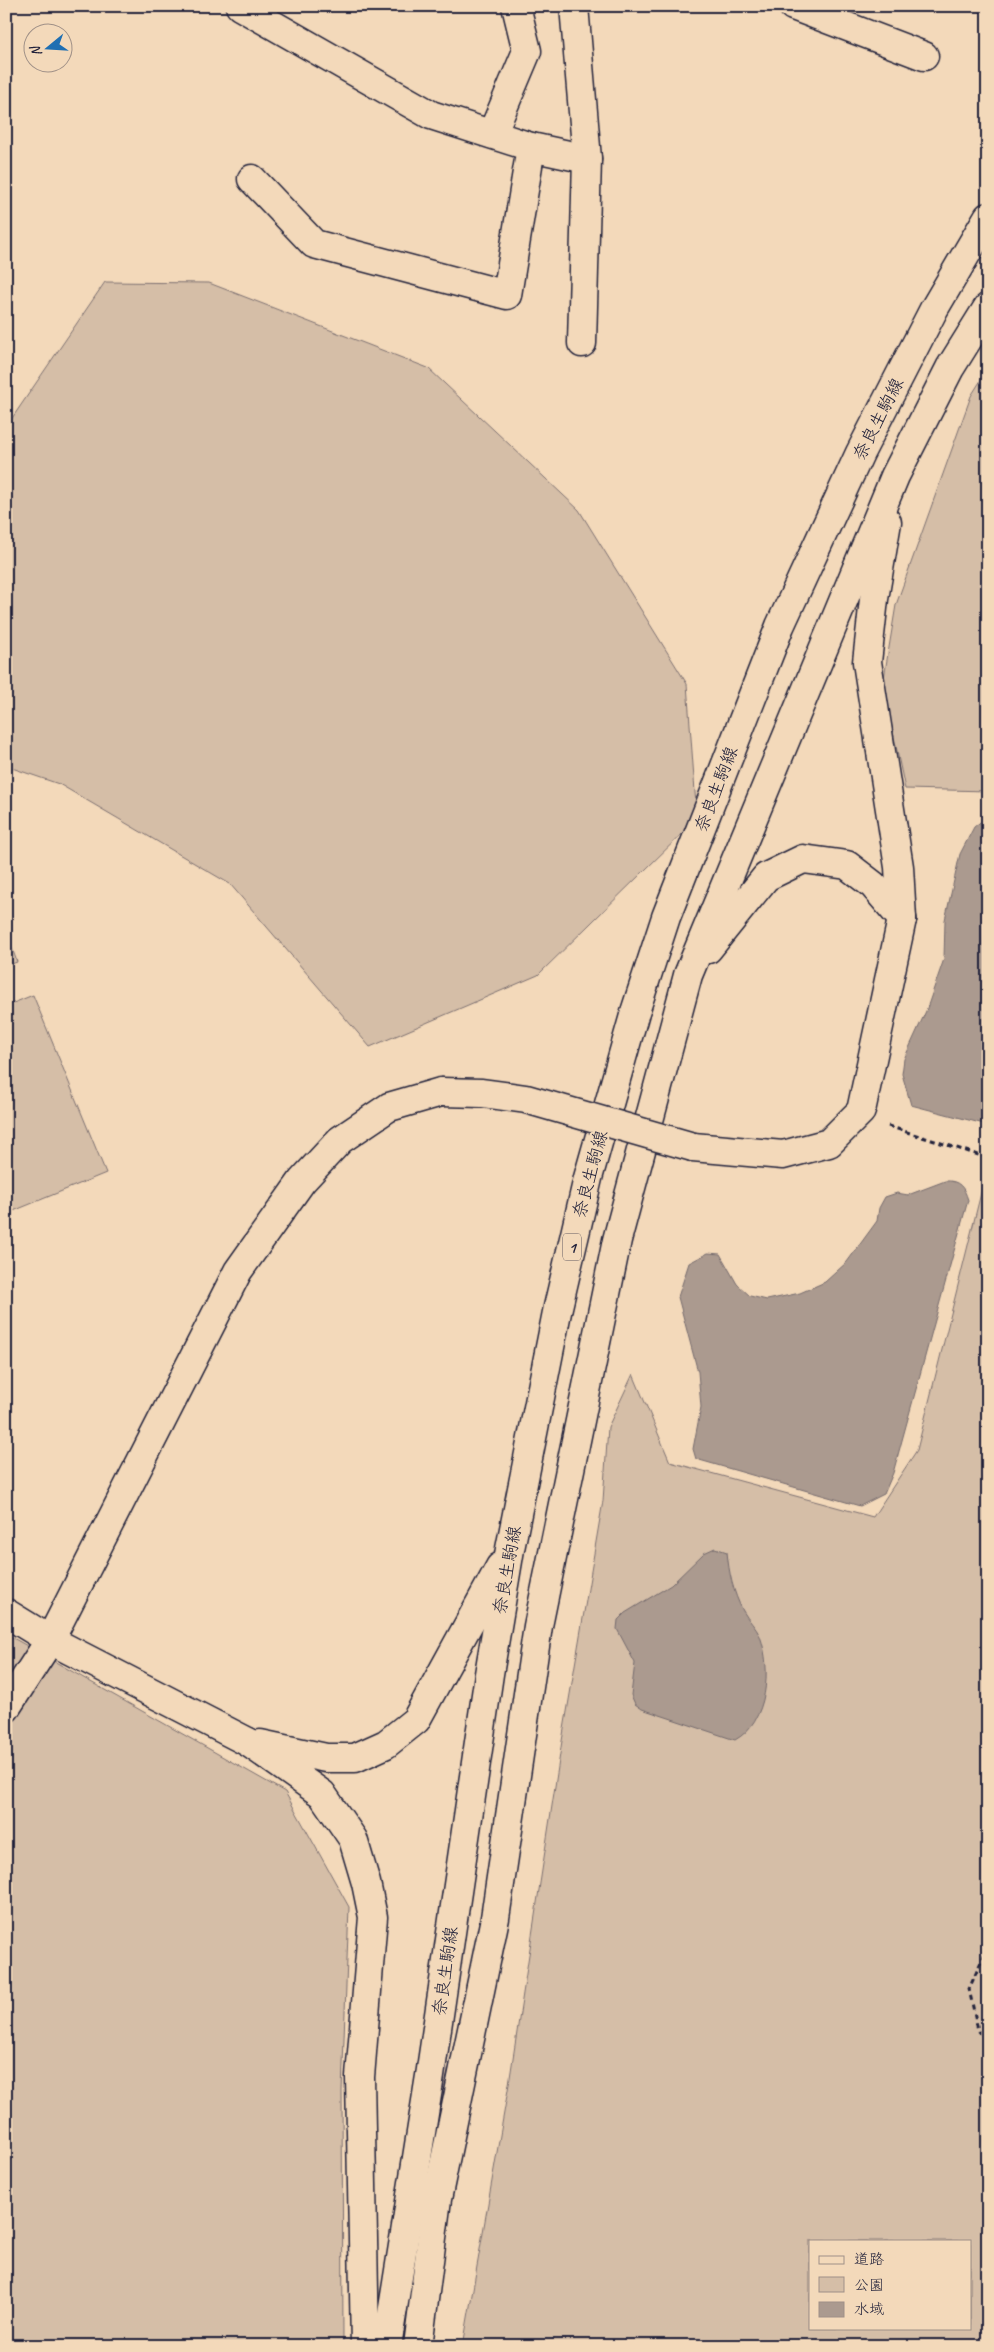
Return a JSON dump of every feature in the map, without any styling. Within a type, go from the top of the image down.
[{"type":"main road","points":[[240,6],[431,115],[531,147],[587,159]]},
{"type":"main road","points":[[492,134],[527,52],[516,6]]},
{"type":"main road","points":[[574,6],[587,159],[582,343]]},
{"type":"main road","points":[[793,6],[924,56]]},
{"type":"main road","points":[[252,179],[314,244],[507,295],[531,147]]},
{"type":"main road","name":"奈良生駒線","points":[[387,2346],[510,1549],[558,1307],[588,1178],[636,1012],[666,917],[780,626],[860,453],[934,310],[988,217]]},
{"type":"main road","name":"奈良生駒線","points":[[418,2346],[438,2199],[495,1918],[538,1626],[617,1240],[688,975],[895,476],[950,368],[988,307]]},
{"type":"main road","points":[[6,1708],[50,1640],[238,1271],[302,1181],[340,1140],[389,1107],[442,1092],[482,1093],[526,1099],[693,1147],[783,1154],[829,1143],[861,1111],[902,919],[899,867],[868,662],[874,599],[895,476]]},
{"type":"main road","points":[[688,975],[766,876],[803,859],[847,865],[873,885],[902,919]]},
{"type":"main road","points":[[248,1742],[326,1758],[355,1758],[386,1744],[416,1720],[510,1549]]},
{"type":"main road","points":[[6,1613],[50,1640],[248,1742],[322,1794],[353,1839],[366,1883],[372,1916],[360,2077],[365,2346]]},
{"type":"path","points":[[861,1111],[896,1130],[988,1158]]},
{"type":"path","points":[[988,1946],[969,1989],[978,2030],[988,2042]]},
{"type":"green space","points":[[105,282],[209,283],[428,368],[579,510],[687,684],[697,819],[538,975],[370,1047],[230,884],[59,784],[6,766],[6,427]]},
{"type":"green space","points":[[988,369],[988,791],[905,789],[883,684],[896,605],[971,396]]},
{"type":"green space","points":[[6,931],[17,962],[6,966]]},
{"type":"green space","points":[[33,995],[106,1173],[6,1214],[6,1006]]},
{"type":"green space","points":[[988,1188],[988,2346],[463,2346],[509,2084],[562,1741],[603,1501],[608,1427],[633,1374],[670,1462],[873,1517],[917,1450],[982,1189]]},
{"type":"green space","points":[[6,1634],[285,1792],[349,1907],[342,2091],[343,2346],[6,2346]]},
{"type":"water","points":[[988,816],[988,1125],[911,1105],[902,1074],[904,1059],[926,1011],[944,959],[945,920],[960,854],[974,827]]},
{"type":"water","points":[[945,1181],[960,1185],[965,1191],[968,1200],[893,1473],[884,1494],[860,1506],[696,1459],[693,1449],[701,1407],[698,1372],[678,1297],[689,1263],[708,1253],[720,1254],[737,1284],[750,1296],[767,1300],[800,1293],[825,1282],[847,1262],[877,1221],[879,1208],[885,1197],[897,1193],[908,1195]]},
{"type":"water","points":[[715,1548],[727,1552],[734,1590],[743,1611],[760,1636],[766,1664],[766,1679],[761,1708],[755,1721],[746,1732],[735,1740],[642,1709],[635,1704],[631,1695],[635,1663],[617,1629],[618,1620],[625,1613],[671,1585],[704,1553]]}]
